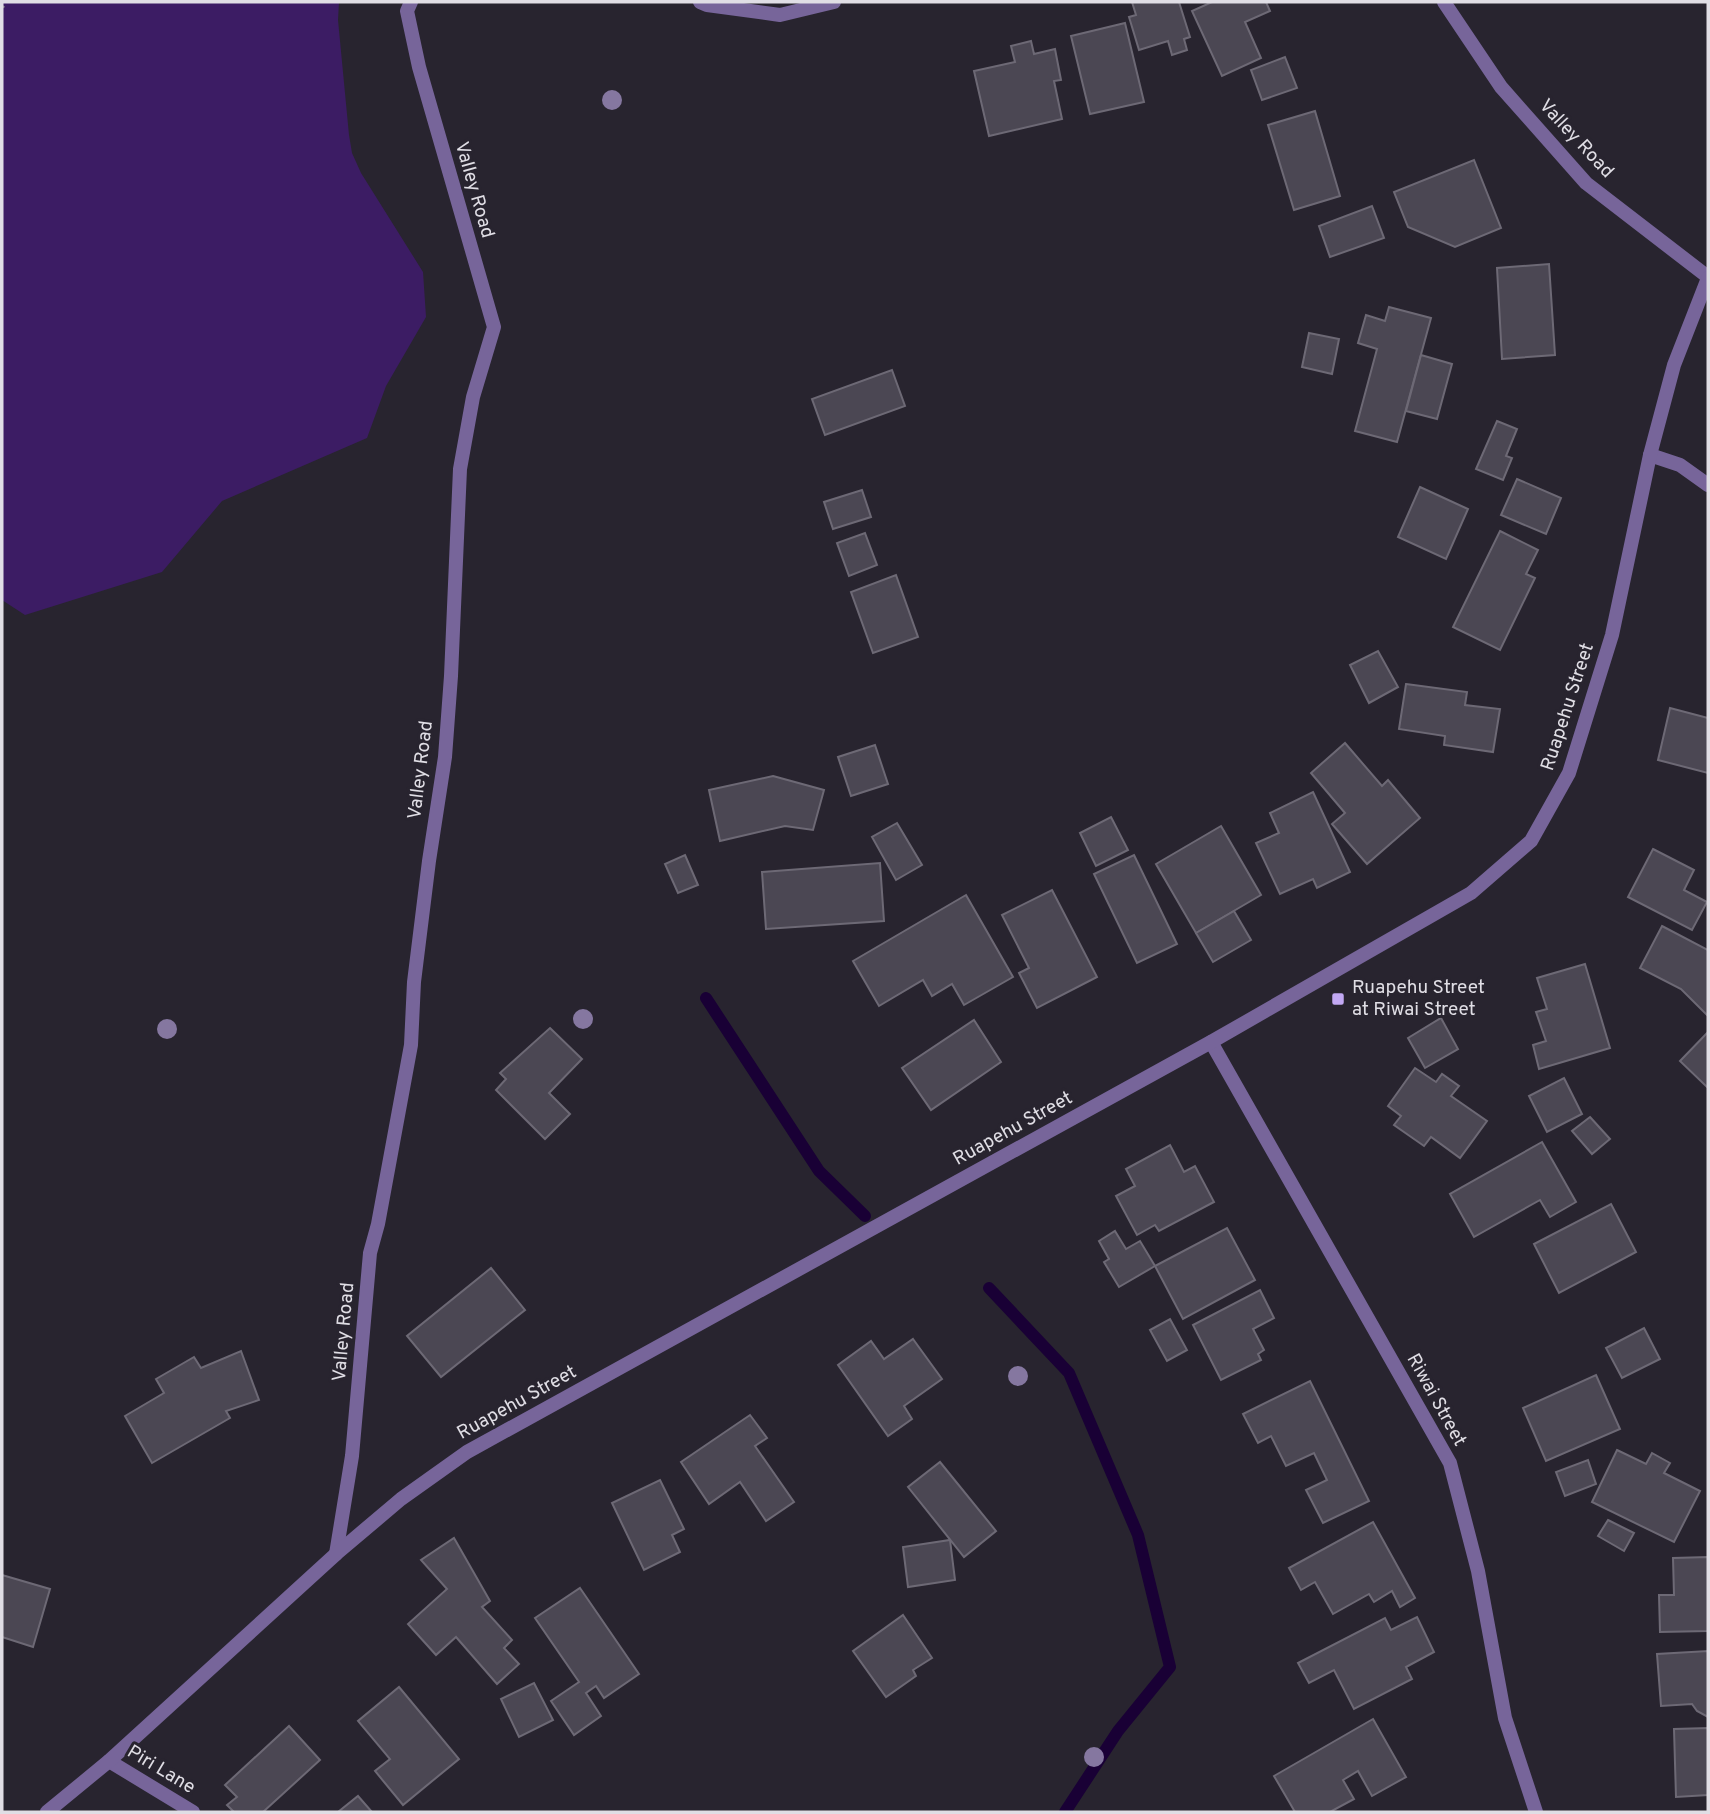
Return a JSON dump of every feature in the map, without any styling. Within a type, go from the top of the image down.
[{"type":"street","name":"Valley Road","points":[[336,1554],[352,1456],[370,1252],[378,1224],[411,1045],[426,886],[445,757],[460,470],[473,397],[494,327],[419,67],[407,11],[411,2]]},
{"type":"street","points":[[700,2],[779,15],[834,2]]},
{"type":"street","name":"Valley Road","points":[[1444,2],[1502,87],[1586,183],[1708,278]]},
{"type":"street","name":"Ruapehu Street","points":[[47,1812],[108,1761],[336,1554],[401,1499],[467,1452],[1211,1042],[1471,893],[1531,841],[1569,773],[1612,635],[1650,456],[1674,365],[1708,278]]},
{"type":"street","points":[[1650,456],[1680,465],[1708,485]]},
{"type":"street","name":"Riwai Street","points":[[1211,1042],[1450,1463],[1478,1572],[1505,1718],[1536,1812]]},
{"type":"street","name":"Piri Lane","points":[[108,1761],[193,1812]]},
{"type":"path","points":[[2,7],[5,2]]},
{"type":"shaded area","points":[[2,2],[339,2],[338,20],[352,153],[361,173],[423,272],[426,317],[386,386],[367,438],[222,501],[162,572],[25,615],[2,600]]},
{"type":"building","points":[[1132,2],[1179,2],[1190,37],[1184,39],[1187,50],[1172,55],[1168,41],[1139,50],[1129,17],[1136,15]]},
{"type":"building","points":[[1212,2],[1266,2],[1270,11],[1245,22],[1261,58],[1222,76],[1192,11]]},
{"type":"building","points":[[1125,23],[1144,102],[1090,114],[1071,36]]},
{"type":"building","points":[[1031,41],[1034,54],[1055,49],[1061,80],[1054,81],[1062,119],[989,136],[974,71],[1015,62],[1011,46]]},
{"type":"building","points":[[1285,57],[1297,88],[1262,100],[1251,70]]},
{"type":"building","points":[[1315,111],[1340,196],[1294,210],[1268,125]]},
{"type":"building","points":[[1474,160],[1501,228],[1455,247],[1408,227],[1394,192]]},
{"type":"building","points":[[1372,206],[1384,238],[1330,257],[1319,226]]},
{"type":"building","points":[[1549,264],[1555,355],[1502,359],[1497,268]]},
{"type":"building","points":[[1389,307],[1431,318],[1397,442],[1355,431],[1377,349],[1358,343],[1366,315],[1385,321]]},
{"type":"building","points":[[1309,333],[1339,339],[1332,374],[1302,367]]},
{"type":"building","points":[[1421,355],[1452,364],[1437,419],[1406,411]]},
{"type":"building","points":[[892,370],[905,406],[825,435],[812,399]]},
{"type":"building","points":[[1497,421],[1517,429],[1506,456],[1512,458],[1503,480],[1476,469]]},
{"type":"building","points":[[1517,479],[1561,498],[1546,534],[1501,515]]},
{"type":"building","points":[[1420,487],[1468,509],[1446,559],[1398,537]]},
{"type":"building","points":[[862,490],[871,517],[833,529],[824,502]]},
{"type":"building","points":[[1500,531],[1538,550],[1526,574],[1535,578],[1500,650],[1453,627]]},
{"type":"building","points":[[865,533],[877,565],[849,576],[837,543]]},
{"type":"building","points":[[896,575],[918,637],[873,653],[851,592]]},
{"type":"building","points":[[1378,651],[1398,687],[1369,703],[1350,665]]},
{"type":"building","points":[[1406,684],[1467,692],[1465,705],[1500,709],[1493,752],[1444,745],[1445,736],[1399,729]]},
{"type":"building","points":[[1670,708],[1708,718],[1708,773],[1658,760]]},
{"type":"building","points":[[1345,743],[1382,786],[1388,780],[1420,818],[1367,864],[1332,824],[1345,813],[1311,773]]},
{"type":"building","points":[[875,745],[888,784],[851,796],[838,757]]},
{"type":"building","points":[[773,776],[824,790],[813,830],[785,826],[720,841],[709,790]]},
{"type":"building","points":[[1313,792],[1350,872],[1317,888],[1313,879],[1280,894],[1256,843],[1279,833],[1270,813]]},
{"type":"building","points":[[1111,817],[1128,850],[1096,866],[1080,833]]},
{"type":"building","points":[[897,823],[922,865],[896,880],[872,837]]},
{"type":"building","points":[[1221,826],[1261,895],[1196,933],[1156,864]]},
{"type":"building","points":[[1653,849],[1694,870],[1684,890],[1707,902],[1692,930],[1628,897]]},
{"type":"building","points":[[685,855],[698,885],[678,893],[665,864]]},
{"type":"building","points":[[1134,855],[1177,944],[1137,963],[1094,874]]},
{"type":"building","points":[[880,863],[884,921],[766,929],[762,872]]},
{"type":"building","points":[[1052,890],[1097,977],[1037,1008],[1019,973],[1029,968],[1002,915]]},
{"type":"building","points":[[966,895],[1013,977],[964,1005],[952,984],[932,996],[923,980],[879,1006],[853,961]]},
{"type":"building","points":[[1234,911],[1251,940],[1213,962],[1196,933]]},
{"type":"building","points":[[1662,926],[1708,950],[1708,1016],[1681,989],[1640,968]]},
{"type":"building","points":[[1585,964],[1610,1048],[1539,1069],[1533,1045],[1546,1041],[1536,1012],[1547,1009],[1537,978]]},
{"type":"building","points":[[1441,1018],[1458,1049],[1425,1068],[1408,1038]]},
{"type":"building","points":[[974,1020],[1001,1062],[931,1110],[902,1068]]},
{"type":"building","points":[[550,1028],[582,1059],[549,1093],[570,1114],[545,1139],[496,1090],[506,1079],[500,1073]]},
{"type":"building","points":[[1708,1032],[1708,1088],[1680,1061]]},
{"type":"building","points":[[1415,1068],[1436,1082],[1442,1074],[1459,1086],[1451,1096],[1487,1121],[1460,1158],[1431,1137],[1424,1146],[1394,1125],[1401,1116],[1388,1106]]},
{"type":"building","points":[[1564,1078],[1582,1114],[1547,1132],[1529,1096]]},
{"type":"building","points":[[1590,1117],[1610,1139],[1592,1154],[1572,1131]]},
{"type":"building","points":[[1542,1142],[1576,1202],[1550,1217],[1540,1200],[1474,1237],[1450,1194]]},
{"type":"building","points":[[1170,1145],[1184,1172],[1195,1166],[1214,1202],[1159,1231],[1155,1225],[1137,1235],[1116,1196],[1135,1186],[1126,1169]]},
{"type":"building","points":[[1611,1204],[1636,1252],[1559,1293],[1534,1244]]},
{"type":"building","points":[[1227,1228],[1255,1280],[1183,1319],[1155,1266]]},
{"type":"building","points":[[1115,1231],[1126,1249],[1140,1241],[1155,1266],[1119,1287],[1104,1262],[1109,1259],[1099,1241]]},
{"type":"building","points":[[491,1268],[525,1310],[441,1377],[407,1336]]},
{"type":"building","points":[[1260,1290],[1274,1318],[1253,1329],[1264,1350],[1258,1354],[1261,1360],[1221,1380],[1193,1325]]},
{"type":"building","points":[[1170,1319],[1187,1350],[1167,1361],[1150,1330]]},
{"type":"building","points":[[1644,1328],[1660,1359],[1622,1378],[1606,1348]]},
{"type":"building","points":[[913,1339],[942,1379],[904,1406],[912,1419],[888,1436],[838,1365],[871,1341],[884,1359]]},
{"type":"building","points":[[241,1351],[259,1400],[226,1411],[230,1418],[152,1463],[125,1416],[164,1393],[156,1379],[194,1357],[201,1368]]},
{"type":"building","points":[[1596,1375],[1620,1429],[1546,1461],[1523,1408]]},
{"type":"building","points":[[1310,1381],[1369,1501],[1323,1523],[1306,1490],[1327,1480],[1314,1453],[1286,1466],[1271,1436],[1258,1443],[1243,1414]]},
{"type":"building","points":[[750,1415],[767,1438],[755,1446],[794,1502],[766,1521],[740,1482],[709,1504],[681,1462]]},
{"type":"building","points":[[1617,1450],[1646,1464],[1652,1453],[1670,1463],[1664,1473],[1700,1491],[1674,1542],[1592,1502]]},
{"type":"building","points":[[1588,1460],[1596,1484],[1565,1496],[1556,1472]]},
{"type":"building","points":[[940,1462],[996,1531],[964,1557],[908,1487]]},
{"type":"building","points":[[660,1480],[684,1529],[672,1535],[680,1552],[644,1570],[612,1503]]},
{"type":"building","points":[[1608,1520],[1634,1533],[1624,1551],[1598,1536]]},
{"type":"building","points":[[1373,1522],[1415,1598],[1400,1607],[1392,1591],[1374,1602],[1369,1594],[1333,1614],[1315,1582],[1301,1590],[1289,1568]]},
{"type":"building","points":[[454,1538],[490,1601],[482,1607],[512,1640],[504,1648],[519,1664],[497,1684],[456,1637],[436,1655],[408,1624],[447,1589],[421,1560]]},
{"type":"building","points":[[950,1540],[955,1580],[908,1587],[903,1547]]},
{"type":"building","points":[[1708,1557],[1708,1631],[1660,1632],[1659,1595],[1674,1595],[1673,1558]]},
{"type":"building","points":[[2,1575],[50,1589],[33,1647],[2,1637]]},
{"type":"building","points":[[580,1588],[639,1674],[604,1698],[596,1686],[586,1693],[601,1716],[574,1735],[551,1701],[579,1682],[535,1618]]},
{"type":"building","points":[[903,1615],[932,1658],[913,1670],[916,1676],[886,1697],[853,1651]]},
{"type":"building","points":[[1417,1617],[1434,1652],[1406,1667],[1412,1679],[1354,1709],[1334,1670],[1309,1683],[1298,1663],[1385,1618],[1391,1630]]},
{"type":"building","points":[[1708,1651],[1708,1717],[1697,1711],[1692,1704],[1661,1706],[1657,1654]]},
{"type":"building","points":[[534,1683],[553,1720],[519,1737],[501,1699]]},
{"type":"building","points":[[399,1687],[459,1759],[403,1805],[375,1771],[390,1759],[358,1721]]},
{"type":"building","points":[[1373,1719],[1406,1777],[1372,1796],[1358,1771],[1343,1780],[1354,1799],[1330,1812],[1295,1812],[1274,1776]]},
{"type":"building","points":[[289,1726],[320,1760],[263,1812],[234,1812],[227,1805],[237,1797],[225,1785]]},
{"type":"building","points":[[1708,1728],[1708,1795],[1676,1797],[1674,1729]]},
{"type":"building","points":[[358,1796],[372,1812],[338,1812]]},
{"type":"waterway","points":[[706,998],[819,1171],[865,1216]]},
{"type":"waterway","points":[[989,1288],[1069,1373],[1138,1535],[1170,1667],[1118,1731],[1065,1812]]},
{"type":"place","name":"Ruapehu Street at Riwai Street","points":[[1338,999]]}]
